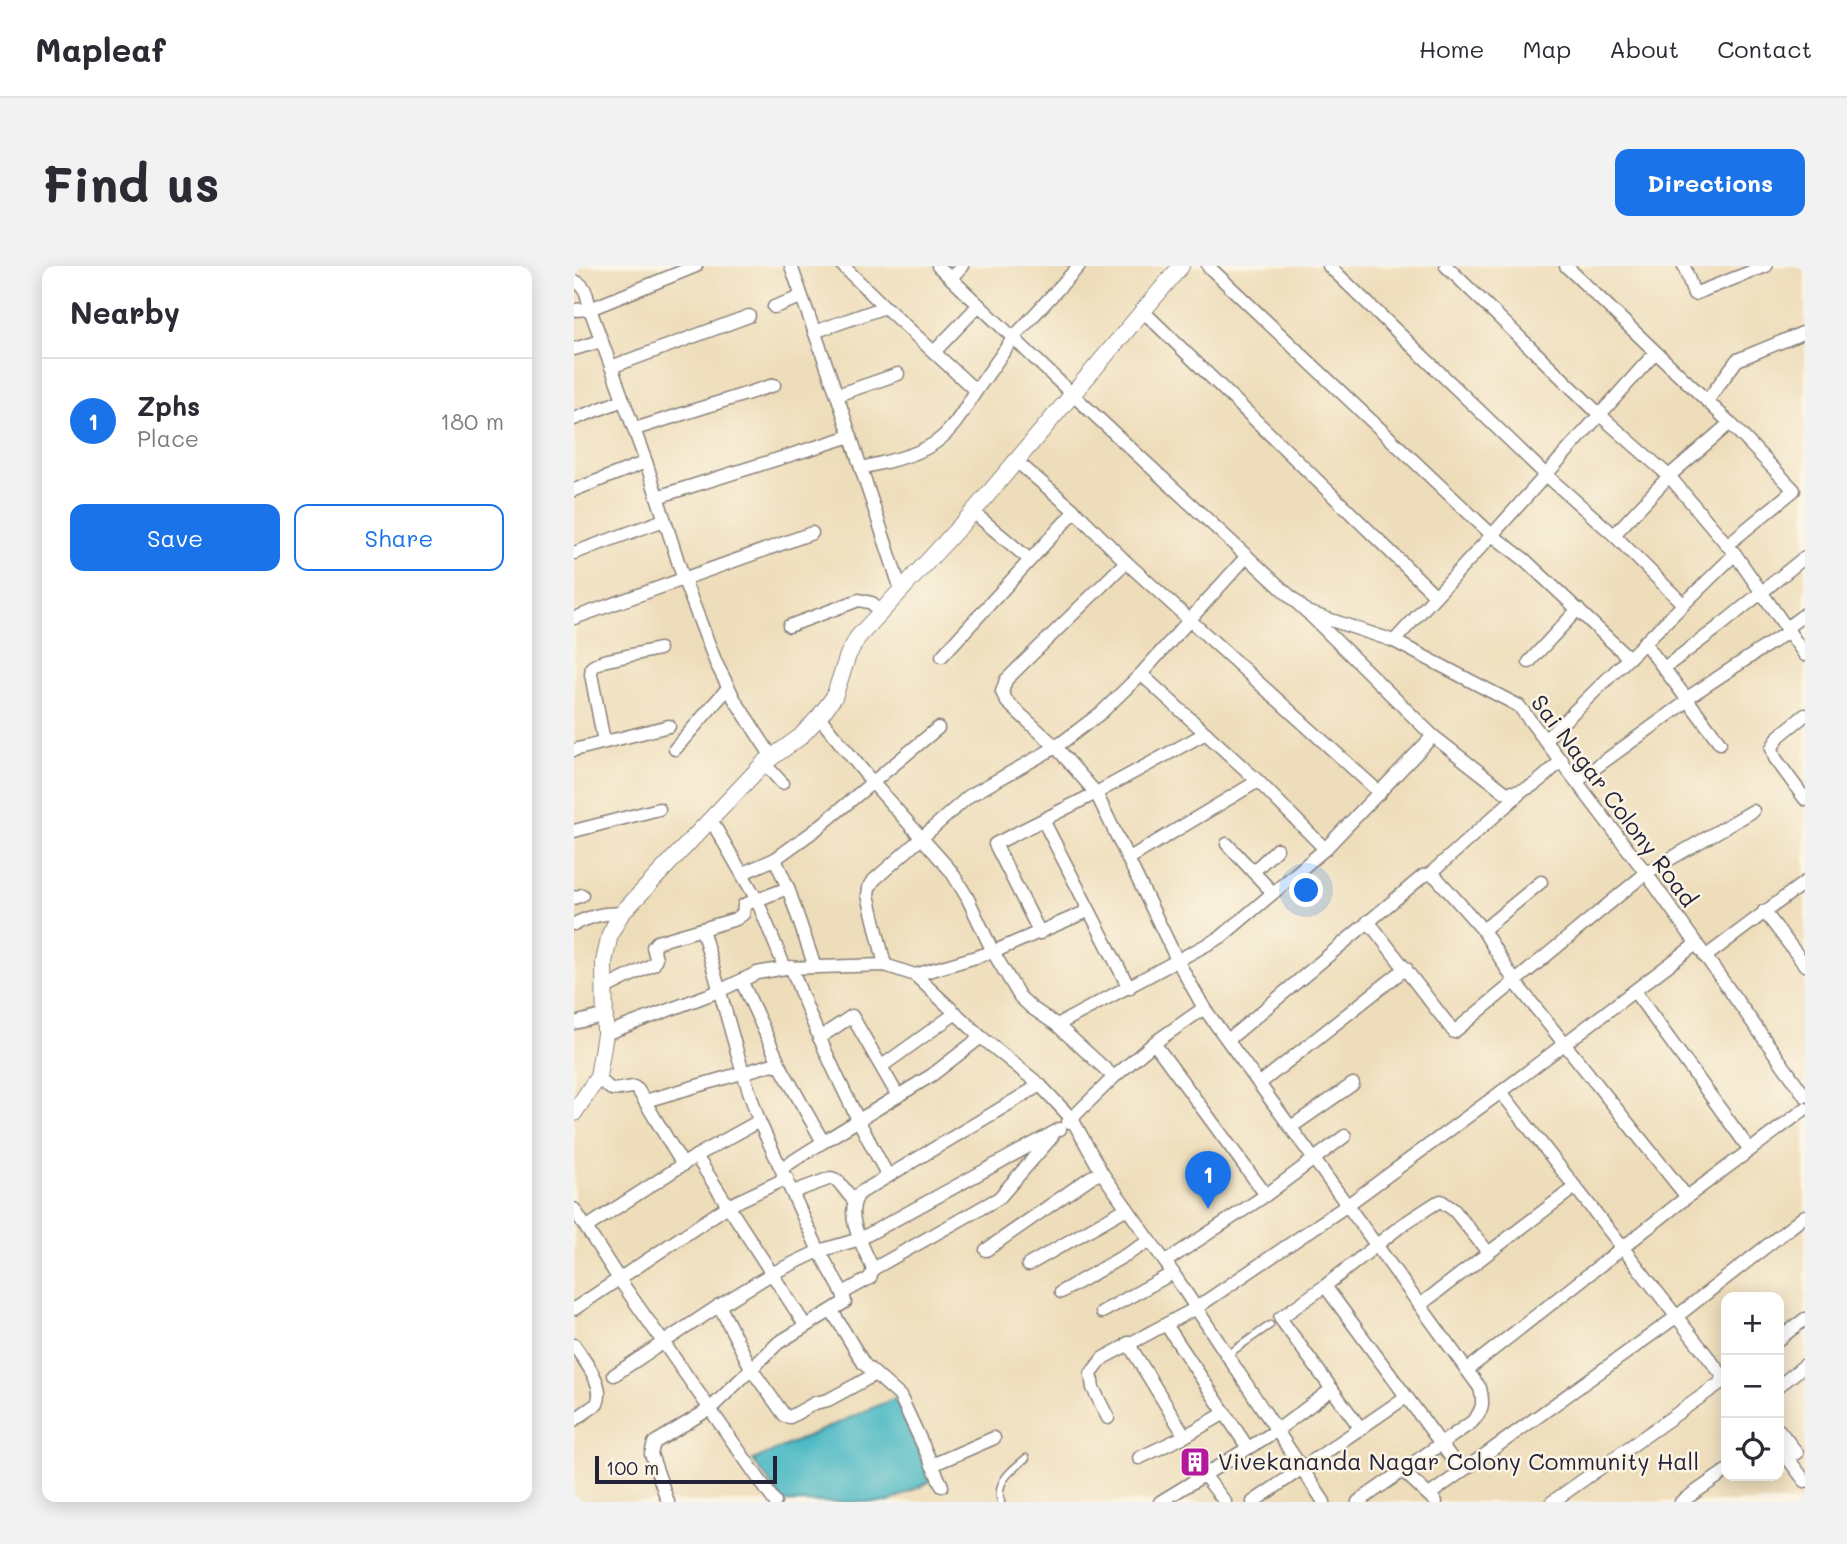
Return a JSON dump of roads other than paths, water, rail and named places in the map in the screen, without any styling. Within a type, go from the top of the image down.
[{"type":"street","points":[[574,310],[590,309],[696,266]]},
{"type":"street","points":[[791,266],[901,590]]},
{"type":"street","points":[[844,266],[976,391]]},
{"type":"street","name":"Sai Nagar Colony Road","points":[[938,266],[1307,612],[1394,641],[1519,706],[1647,873],[1805,1096]]},
{"type":"street","points":[[950,278],[962,266]]},
{"type":"street","points":[[861,468],[917,453],[936,443],[951,429],[1014,337],[1079,266]]},
{"type":"street","points":[[574,1113],[597,1077],[605,1034],[604,962],[610,934],[621,914],[768,760],[800,737],[819,717],[834,696],[848,655],[858,637],[973,512],[1181,266]]},
{"type":"street","points":[[1208,266],[1492,536],[1525,560],[1629,658]]},
{"type":"street","points":[[1329,266],[1683,604]]},
{"type":"street","points":[[1446,266],[1600,415],[1669,476],[1731,550],[1805,655]]},
{"type":"street","points":[[1545,740],[1683,604],[1731,550],[1794,490],[1730,423],[1566,266]]},
{"type":"street","points":[[1684,266],[1694,295],[1766,266]]},
{"type":"street","points":[[574,281],[582,283],[584,287],[601,341],[635,429],[684,580],[716,663],[782,783]]},
{"type":"street","points":[[774,307],[801,297]]},
{"type":"street","points":[[934,352],[979,304]]},
{"type":"street","points":[[814,332],[885,306]]},
{"type":"street","points":[[1142,310],[1436,595]]},
{"type":"street","points":[[611,367],[749,316]]},
{"type":"street","points":[[1707,401],[1737,360],[1805,332]]},
{"type":"street","points":[[574,349],[601,341]]},
{"type":"street","points":[[1394,641],[1492,536],[1655,353]]},
{"type":"street","points":[[837,395],[898,374]]},
{"type":"street","points":[[635,429],[774,385]]},
{"type":"street","points":[[574,419],[623,400]]},
{"type":"street","points":[[1614,536],[1669,476],[1730,423]]},
{"type":"street","points":[[657,498],[850,436]]},
{"type":"street","points":[[1015,460],[1075,511],[1126,562],[1380,793]]},
{"type":"street","points":[[574,490],[646,462]]},
{"type":"street","points":[[942,656],[1075,511]]},
{"type":"street","points":[[973,512],[1030,561]]},
{"type":"street","points":[[574,553],[664,520]]},
{"type":"street","points":[[574,618],[813,534]]},
{"type":"street","points":[[886,965],[868,895],[874,880],[969,796],[1056,747],[1102,712],[1141,674],[1247,556]]},
{"type":"street","points":[[1664,668],[1805,556]]},
{"type":"street","points":[[1126,562],[1006,680],[1002,692],[1007,702],[1056,747],[1096,793],[1178,962],[1204,1008],[1480,1388],[1482,1410],[1472,1422],[1358,1502]]},
{"type":"street","points":[[789,626],[859,600],[872,603],[880,614]]},
{"type":"street","points":[[1529,662],[1578,609]]},
{"type":"street","points":[[1307,612],[1433,736],[1506,792],[1519,794]]},
{"type":"street","points":[[1577,781],[1805,614]]},
{"type":"street","points":[[1644,642],[1720,743]]},
{"type":"street","points":[[604,742],[590,674],[592,667],[603,661],[659,649]]},
{"type":"street","points":[[1141,674],[1258,781],[1325,849]]},
{"type":"street","points":[[675,749],[728,688]]},
{"type":"street","points":[[1805,715],[1779,736],[1772,748],[1775,758],[1805,799]]},
{"type":"street","points":[[819,717],[951,871],[1020,997],[1057,1025],[1114,1077]]},
{"type":"street","points":[[574,750],[670,726]]},
{"type":"street","points":[[743,873],[775,859],[814,831],[938,728]]},
{"type":"street","points":[[1040,933],[995,844],[1206,733]]},
{"type":"street","points":[[1057,1025],[1221,937],[1325,849],[1433,736]]},
{"type":"street","points":[[1228,1040],[1368,921],[1423,876],[1430,874],[1519,794],[1530,789],[1562,760]]},
{"type":"street","points":[[1128,859],[1258,781]]},
{"type":"street","points":[[574,831],[659,809]]},
{"type":"street","points":[[1368,921],[1454,1032],[1647,873],[1753,811]]},
{"type":"street","points":[[711,820],[757,900],[857,1120],[888,1176]]},
{"type":"street","points":[[1043,820],[1129,988]]},
{"type":"street","points":[[1227,844],[1273,893]]},
{"type":"street","points":[[1253,872],[1277,849]]},
{"type":"street","points":[[775,859],[788,888],[815,967]]},
{"type":"street","points":[[1430,874],[1436,877],[1483,930],[1515,982],[1687,1197]]},
{"type":"street","points":[[1483,930],[1541,882]]},
{"type":"street","points":[[1705,957],[1805,883]]},
{"type":"street","points":[[605,988],[654,964],[656,958],[653,947],[657,942],[736,919],[743,914],[744,905],[788,888]]},
{"type":"street","points":[[915,975],[993,952],[1088,911]]},
{"type":"street","points":[[1764,911],[1804,963]]},
{"type":"street","points":[[574,924],[596,915],[621,914]]},
{"type":"street","points":[[668,1502],[654,1465],[651,1449],[654,1443],[711,1408],[778,1343],[844,1304],[843,1293],[819,1251],[759,1121],[702,929]]},
{"type":"street","points":[[1108,1418],[1093,1388],[1091,1374],[1103,1358],[1196,1308],[1346,1206],[1696,944]]},
{"type":"street","points":[[605,1034],[719,991],[757,973],[788,967],[886,965],[915,975],[981,1037],[1040,1085],[1072,1119],[1102,1172],[1173,1273],[1324,1502]]},
{"type":"street","points":[[1259,1084],[1406,968]]},
{"type":"street","points":[[741,980],[781,1066],[823,1142]]},
{"type":"street","points":[[1635,992],[1750,1150]]},
{"type":"street","points":[[873,1269],[999,1198],[1060,1129],[1114,1077],[1154,1043],[1204,1008]]},
{"type":"street","points":[[882,1066],[956,1013]]},
{"type":"street","points":[[574,1023],[606,1015]]},
{"type":"street","points":[[819,1038],[852,1016],[898,1096]]},
{"type":"street","points":[[574,1309],[728,1206],[784,1173],[823,1142],[932,1075],[981,1037]]},
{"type":"street","points":[[1154,1043],[1266,1195]]},
{"type":"street","points":[[645,1101],[773,1064],[781,1066]]},
{"type":"street","points":[[597,1077],[609,1089],[615,1091],[634,1087],[683,1165]]},
{"type":"street","points":[[1291,1127],[1353,1084]]},
{"type":"street","points":[[843,1293],[870,1278],[873,1269],[852,1211],[854,1200],[860,1193],[1040,1085]]},
{"type":"street","points":[[1501,1092],[1721,1374]]},
{"type":"street","points":[[1466,1370],[1687,1197],[1805,1109]]},
{"type":"street","points":[[759,1121],[683,1165],[579,1219],[775,1502]]},
{"type":"street","points":[[614,1376],[719,1305],[773,1273],[819,1251],[860,1239],[1060,1129]]},
{"type":"street","points":[[1165,1262],[1266,1195],[1345,1136]]},
{"type":"street","points":[[696,1156],[805,1325]]},
{"type":"street","points":[[986,1250],[1102,1172]]},
{"type":"street","points":[[793,1192],[831,1178],[838,1181],[854,1200]]},
{"type":"street","points":[[1420,1305],[1575,1187]]},
{"type":"street","points":[[1361,1429],[1280,1318],[1431,1205],[1441,1202],[1454,1210],[1488,1252]]},
{"type":"street","points":[[1027,1265],[1126,1208]]},
{"type":"street","points":[[1403,1471],[1432,1499],[1461,1471],[1676,1317],[1805,1216]]},
{"type":"street","points":[[1061,1292],[1150,1241]]},
{"type":"street","points":[[1102,1311],[1173,1273]]},
{"type":"street","points":[[1325,1286],[1461,1471]]},
{"type":"street","points":[[719,1305],[752,1370],[785,1416],[790,1417],[815,1403],[828,1400],[874,1375]]},
{"type":"street","points":[[832,1311],[855,1352],[874,1375],[900,1396],[942,1486]]},
{"type":"street","points":[[1784,1335],[1805,1319]]},
{"type":"street","points":[[1167,1325],[1248,1448]]},
{"type":"street","points":[[1128,1343],[1185,1436]]},
{"type":"street","points":[[574,1345],[600,1393],[597,1404],[574,1420]]},
{"type":"street","points":[[1784,1382],[1805,1365]]},
{"type":"street","points":[[1552,1502],[1721,1384]]},
{"type":"street","points":[[1160,1502],[1276,1430],[1332,1389]]},
{"type":"street","points":[[1253,1502],[1406,1397]]},
{"type":"street","points":[[1139,1458],[1225,1413]]},
{"type":"street","points":[[1784,1436],[1797,1453]]},
{"type":"street","points":[[932,1465],[994,1438]]},
{"type":"street","points":[[1784,1454],[1805,1481]]},
{"type":"street","points":[[1681,1502],[1721,1474]]},
{"type":"street","points":[[1205,1476],[1225,1502]]},
{"type":"lane","points":[[1227,1355],[1270,1325]]},
{"type":"lane","points":[[1001,1502],[1000,1490],[1004,1477],[1026,1458]]},
{"type":"water","points":[[895,1398],[933,1480],[889,1502],[784,1502],[753,1460]]},
{"type":"place","name":"Zphs","points":[[1208,1209]]},
{"type":"place","name":"Vivekananda Nagar Colony Community Hall","points":[[1195,1462]]}]
